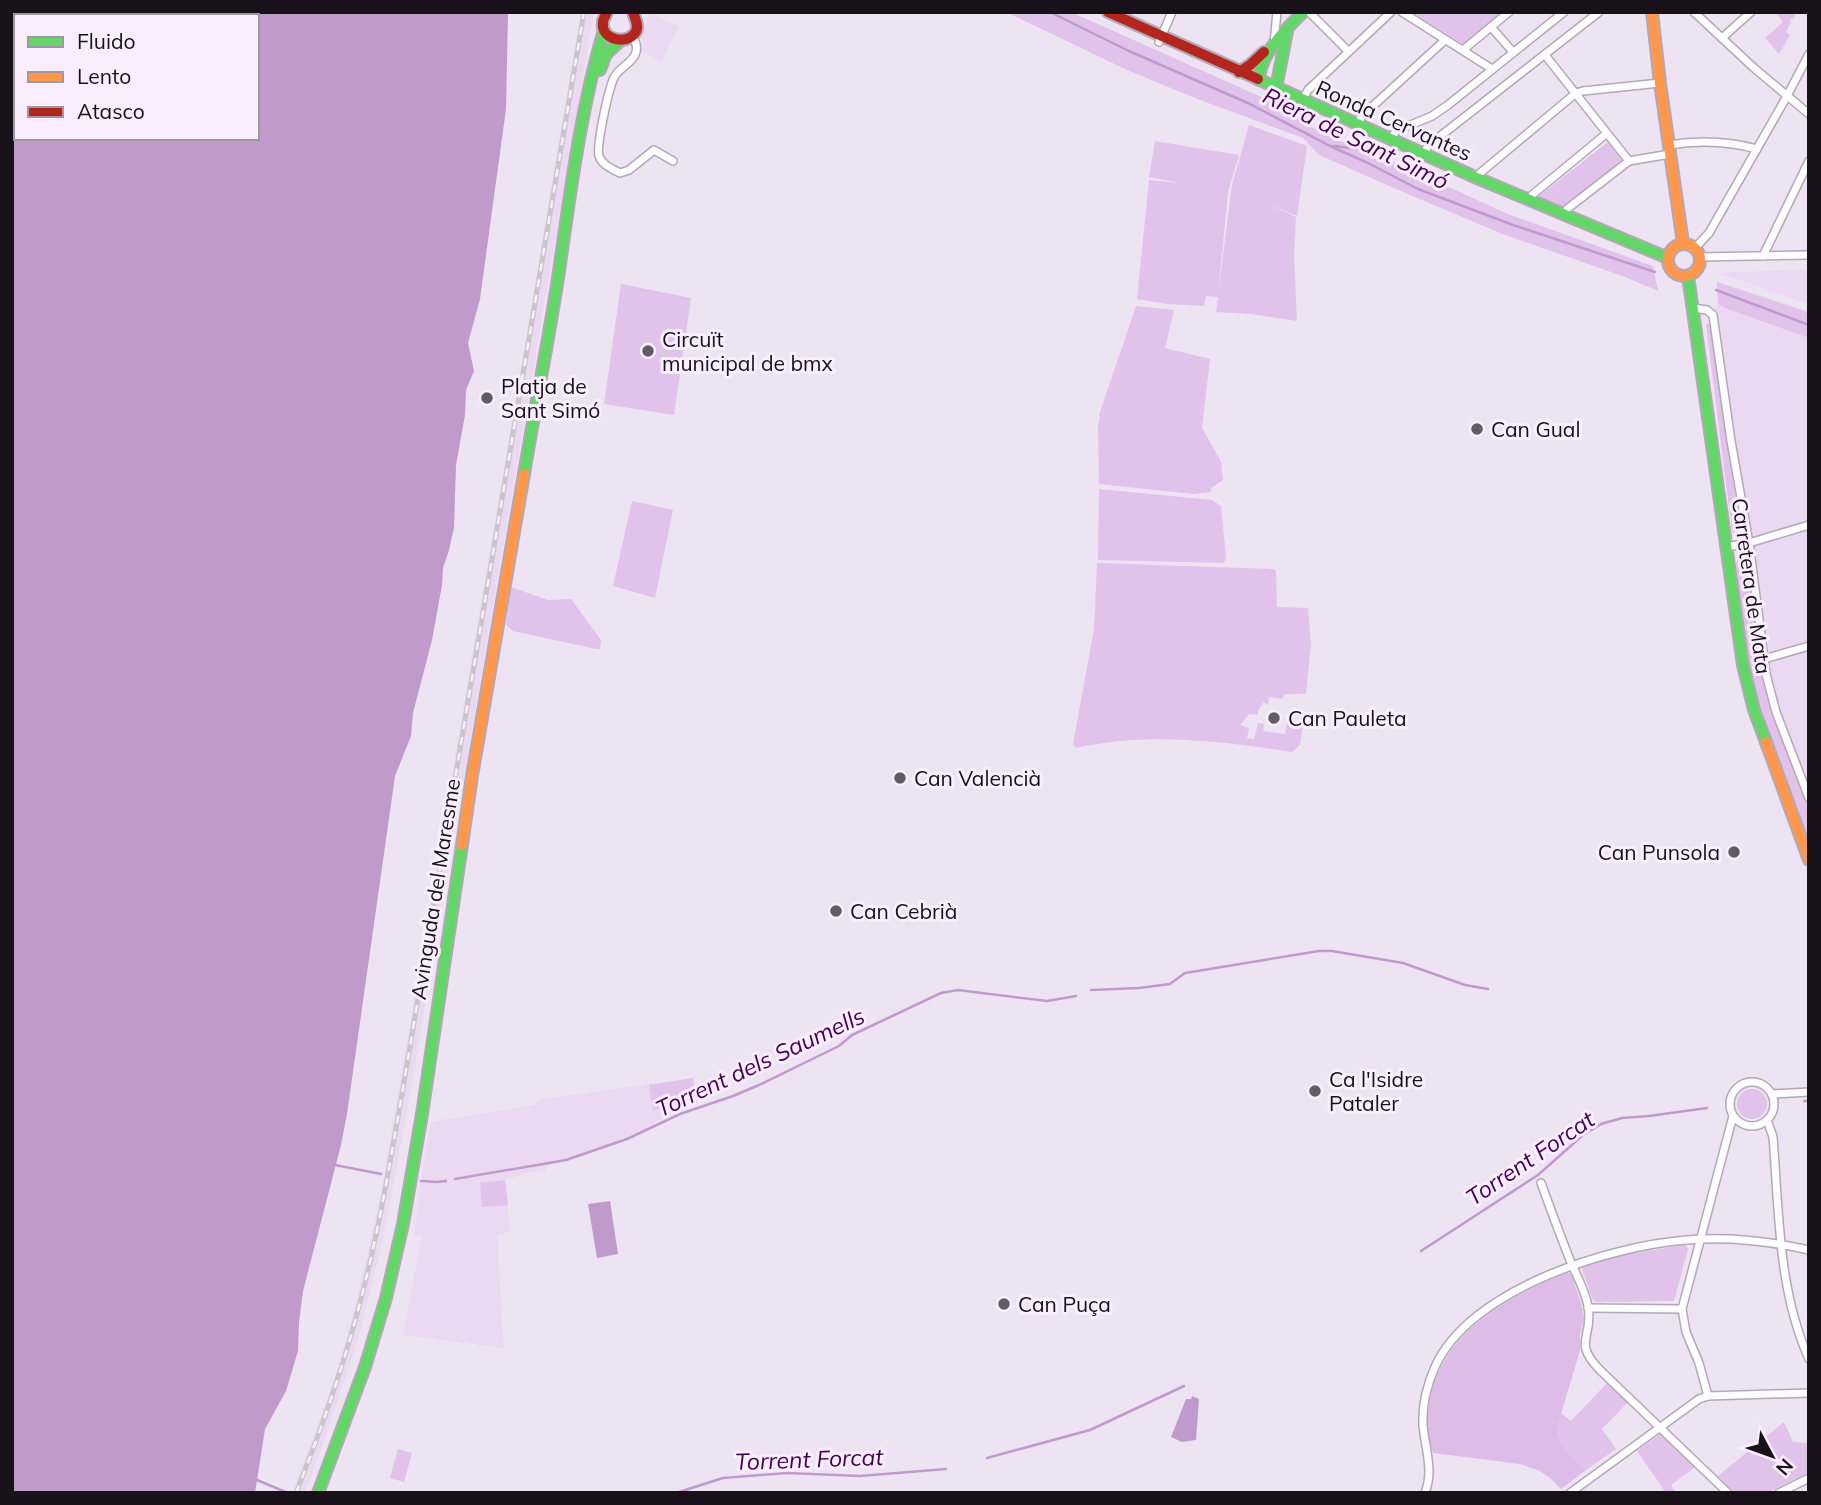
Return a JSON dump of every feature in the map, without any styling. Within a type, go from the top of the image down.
[{"type":"main road","name":"Avinguda del Maresme","points":[[318,1493],[369,1355],[386,1298],[403,1224],[468,802],[557,283],[584,107],[607,12]]},
{"type":"main road","name":"Ronda Cervantes","points":[[1108,12],[1160,39],[1259,80],[1477,178],[1668,258]]},
{"type":"main road","points":[[1239,72],[1274,44],[1303,12]]},
{"type":"main road","points":[[1651,12],[1684,243]]},
{"type":"main road","points":[[604,30],[610,38],[620,41],[632,36],[636,32],[638,15]]},
{"type":"main road","points":[[1276,88],[1290,26]]},
{"type":"main road","name":"Avinguda del Maresme","points":[[557,283],[565,258],[603,61],[610,49],[620,41]]},
{"type":"main road","points":[[1259,80],[1259,69],[1274,44]]},
{"type":"main road","points":[[1690,244],[1698,252],[1698,268],[1688,276],[1678,275],[1668,265],[1673,247],[1690,244]]},
{"type":"main road","name":"Carretera de Mata","points":[[1688,276],[1748,687],[1808,858]]},
{"type":"street","points":[[1160,39],[1172,12]]},
{"type":"street","points":[[1274,44],[1277,12]]},
{"type":"street","points":[[1309,12],[1348,51]]},
{"type":"street","points":[[1302,100],[1308,90],[1391,12]]},
{"type":"street","points":[[1402,12],[1492,69]]},
{"type":"street","points":[[1463,50],[1509,12]]},
{"type":"street","points":[[1391,139],[1396,131],[1432,116],[1564,12]]},
{"type":"street","points":[[1424,153],[1434,141],[1599,12]]},
{"type":"street","points":[[1694,12],[1809,114]]},
{"type":"street","points":[[1722,38],[1751,12]]},
{"type":"street","points":[[1492,27],[1513,52]]},
{"type":"street","points":[[632,36],[636,43],[636,53],[619,70],[612,82],[598,154],[603,162],[620,173],[629,170],[654,150],[673,161]]},
{"type":"street","points":[[1357,125],[1362,116],[1445,40]]},
{"type":"street","points":[[1809,54],[1698,252],[1763,256],[1809,255]]},
{"type":"street","points":[[1545,55],[1629,161]]},
{"type":"street","points":[[1477,178],[1576,93],[1660,83]]},
{"type":"street","points":[[1530,199],[1606,134]]},
{"type":"street","points":[[1565,215],[1567,209],[1629,161],[1691,141],[1736,143],[1757,149]]},
{"type":"street","points":[[1763,256],[1809,161]]},
{"type":"street","name":"Carretera de Mata","points":[[1693,308],[1707,310],[1713,315],[1749,543],[1766,674],[1776,712],[1809,797]]},
{"type":"street","points":[[1726,547],[1809,525]]},
{"type":"street","points":[[1764,659],[1809,646]]},
{"type":"street","points":[[1750,1082],[1761,1083],[1772,1094],[1774,1108],[1767,1120],[1760,1124],[1745,1125],[1733,1116],[1730,1100],[1738,1086],[1750,1082]]},
{"type":"street","points":[[1772,1094],[1809,1093]]},
{"type":"street","points":[[1708,1396],[1699,1363],[1686,1332],[1682,1309],[1733,1116]]},
{"type":"street","points":[[1767,1120],[1773,1137],[1788,1292],[1799,1338],[1809,1359]]},
{"type":"street","points":[[1541,1183],[1583,1288],[1588,1308],[1585,1342],[1587,1356],[1728,1493]]},
{"type":"street","points":[[1425,1493],[1430,1466],[1423,1425],[1427,1388],[1444,1350],[1471,1320],[1490,1307],[1538,1279],[1572,1265],[1637,1247],[1688,1240],[1741,1240],[1809,1250]]},
{"type":"street","points":[[1588,1308],[1682,1309]]},
{"type":"street","points":[[1570,1493],[1699,1399],[1708,1396],[1809,1393]]},
{"type":"street","points":[[1779,1493],[1809,1478]]},
{"type":"shaded area","points":[[12,12],[508,12],[506,109],[480,299],[468,343],[474,371],[466,390],[465,415],[456,465],[454,528],[443,568],[432,640],[413,713],[411,736],[395,776],[341,1145],[303,1291],[298,1351],[286,1391],[265,1429],[255,1493],[12,1493]]},
{"type":"shaded area","points":[[581,12],[594,12],[408,1107],[383,1238],[357,1343],[314,1470],[305,1493],[292,1493],[334,1381],[352,1319],[381,1194]]},
{"type":"shaded area","points":[[650,12],[679,27],[661,62],[644,52],[642,38]]},
{"type":"shaded area","points":[[1006,12],[1071,12],[1315,121],[1311,127],[1345,143],[1364,143],[1370,151],[1508,214],[1653,266],[1658,291],[1500,233],[1403,192],[1319,155],[1303,138],[1127,70]]},
{"type":"shaded area","points":[[1412,12],[1506,12],[1466,46]]},
{"type":"shaded area","points":[[1775,12],[1797,12],[1793,19],[1791,18],[1786,32],[1790,35],[1779,54],[1765,38],[1783,22]]},
{"type":"shaded area","points":[[1249,125],[1307,146],[1297,216],[1271,205],[1296,217],[1294,255],[1297,321],[1216,312],[1218,297],[1206,296],[1204,306],[1137,299],[1149,180],[1180,183],[1149,177],[1155,141],[1239,155],[1228,192],[1218,295],[1232,185]]},
{"type":"shaded area","points":[[1608,142],[1623,162],[1563,209],[1540,200],[1539,196]]},
{"type":"shaded area","points":[[1808,269],[1809,304],[1719,273]]},
{"type":"shaded area","points":[[1717,282],[1809,312],[1809,338],[1722,307],[1718,303]]},
{"type":"shaded area","name":"Circuït municipal de bmx","points":[[621,284],[691,298],[674,415],[604,404]]},
{"type":"shaded area","points":[[1718,303],[1722,307],[1809,338],[1809,785],[1777,712],[1766,674],[1713,315]]},
{"type":"shaded area","points":[[1136,306],[1174,310],[1165,348],[1210,359],[1202,428],[1221,462],[1223,480],[1211,488],[1211,492],[1193,494],[1099,484],[1099,415]]},
{"type":"shaded area","points":[[1706,324],[1710,324],[1740,528],[1735,534],[1732,531]]},
{"type":"shaded area","points":[[1099,489],[1212,500],[1221,506],[1226,557],[1224,563],[1098,560]]},
{"type":"shaded area","points":[[632,501],[673,510],[655,598],[613,586]]},
{"type":"shaded area","points":[[1743,559],[1747,567],[1770,707],[1809,808],[1809,841],[1758,702],[1750,670],[1736,562]]},
{"type":"shaded area","points":[[1097,563],[1276,571],[1277,607],[1308,608],[1311,644],[1306,694],[1284,694],[1283,699],[1269,697],[1268,705],[1264,702],[1258,715],[1249,714],[1240,725],[1249,728],[1247,738],[1254,739],[1258,723],[1264,724],[1263,731],[1285,734],[1287,721],[1303,723],[1300,745],[1292,752],[1238,744],[1157,739],[1076,748],[1073,744],[1094,629]]},
{"type":"shaded area","points":[[511,587],[548,600],[571,599],[601,640],[600,649],[513,631],[506,625]]},
{"type":"shaded area","points":[[693,1078],[697,1103],[602,1148],[546,1166],[546,1171],[505,1180],[510,1230],[497,1236],[504,1348],[403,1335],[422,1236],[414,1235],[431,1122],[534,1105],[543,1099]]},
{"type":"shaded area","points":[[693,1078],[697,1103],[653,1110],[649,1085]]},
{"type":"shaded area","points":[[1752,1089],[1762,1094],[1767,1104],[1762,1114],[1752,1119],[1742,1114],[1737,1104],[1742,1094]]},
{"type":"shaded area","points":[[505,1180],[508,1205],[482,1207],[480,1183]]},
{"type":"shaded area","points":[[610,1201],[618,1254],[597,1258],[588,1204]]},
{"type":"shaded area","points":[[1685,1245],[1688,1249],[1674,1301],[1593,1300],[1582,1269],[1584,1267],[1622,1255]]},
{"type":"shaded area","points":[[1566,1273],[1571,1274],[1584,1319],[1580,1350],[1556,1431],[1563,1448],[1586,1470],[1561,1489],[1540,1471],[1520,1464],[1433,1453],[1427,1433],[1429,1405],[1437,1376],[1448,1355],[1463,1336],[1501,1306]]},
{"type":"shaded area","points":[[1608,1382],[1628,1402],[1602,1429],[1616,1449],[1586,1470],[1558,1442],[1556,1428],[1561,1413],[1571,1421]]},
{"type":"shaded area","points":[[1192,1396],[1199,1399],[1196,1440],[1182,1442],[1171,1437],[1186,1399],[1191,1399]]},
{"type":"shaded area","points":[[1784,1422],[1793,1442],[1809,1443],[1809,1472],[1767,1493],[1735,1493],[1718,1476]]},
{"type":"shaded area","points":[[1661,1434],[1695,1467],[1671,1485],[1676,1493],[1663,1493],[1664,1490],[1637,1451]]},
{"type":"shaded area","points":[[398,1449],[412,1453],[404,1482],[390,1478]]},
{"type":"waterway","name":"Riera de Sant Simó","points":[[1050,12],[1129,51],[1250,104],[1418,189],[1513,225],[1655,272]]},
{"type":"waterway","points":[[1334,146],[1360,149],[1368,144]]},
{"type":"waterway","name":"Riera de Sant Simó","points":[[1716,290],[1809,325]]},
{"type":"waterway","name":"Torrent dels Saumells","points":[[1091,990],[1170,984],[1185,973],[1319,951],[1403,963],[1465,985],[1488,989]]},
{"type":"waterway","name":"Torrent dels Saumells","points":[[455,1179],[566,1160],[627,1139],[680,1114],[759,1085],[839,1046],[852,1035],[941,993],[958,990],[1047,1001],[1076,996]]},
{"type":"waterway","points":[[1804,1101],[1809,1101]]},
{"type":"waterway","name":"Torrent Forcat","points":[[1421,1251],[1538,1175],[1583,1135],[1601,1124],[1622,1118],[1707,1108]]},
{"type":"waterway","points":[[335,1165],[381,1174]]},
{"type":"waterway","name":"Torrent dels Saumells","points":[[421,1181],[446,1181]]},
{"type":"waterway","name":"Torrent Forcat","points":[[987,1458],[1090,1430],[1184,1386]]},
{"type":"waterway","name":"Torrent Forcat","points":[[676,1493],[723,1478],[787,1473],[860,1476],[946,1469]]},
{"type":"waterway","name":"Torrent Forcat","points":[[257,1480],[288,1493]]},
{"type":"railway","points":[[296,1493],[348,1345],[368,1272],[383,1201],[584,12]]},
{"type":"traffic: fast","points":[[1259,80],[1260,70],[1269,51],[1303,12]]},
{"type":"traffic: fast","points":[[524,474],[582,122],[604,30]]},
{"type":"traffic: fast","points":[[1276,88],[1287,32]]},
{"type":"traffic: fast","points":[[600,70],[606,54],[620,41]]},
{"type":"traffic: fast","points":[[1258,79],[1477,178],[1668,258]]},
{"type":"traffic: fast","points":[[1688,276],[1743,665],[1754,710],[1766,742]]},
{"type":"traffic: fast","points":[[318,1493],[365,1367],[386,1298],[403,1224],[462,845]]},
{"type":"traffic: slow","points":[[1652,12],[1683,243]]},
{"type":"traffic: slow","points":[[1684,244],[1696,248],[1700,260],[1696,272],[1684,276],[1672,272],[1668,260],[1672,248],[1684,244]]},
{"type":"traffic: slow","points":[[462,845],[524,474]]},
{"type":"traffic: slow","points":[[1766,742],[1809,860]]},
{"type":"traffic: jam","points":[[607,12],[603,21],[605,33],[620,40],[631,37],[636,31],[637,23],[633,12]]},
{"type":"traffic: jam","points":[[1108,12],[1258,79]]},
{"type":"traffic: jam","points":[[1239,72],[1264,52]]},
{"type":"place","name":"Circuït municipal de bmx","points":[[648,351]]},
{"type":"place","name":"Platja de Sant Simó","points":[[487,398]]},
{"type":"place","name":"Can Gual","points":[[1477,429]]},
{"type":"place","name":"Can Pauleta","points":[[1274,718]]},
{"type":"place","name":"Can Valencià","points":[[900,778]]},
{"type":"place","name":"Can Punsola","points":[[1734,852]]},
{"type":"place","name":"Can Cebrià","points":[[836,911]]},
{"type":"place","name":"Ca l'Isidre Pataler","points":[[1315,1091]]},
{"type":"place","name":"Can Puça","points":[[1004,1304]]}]
